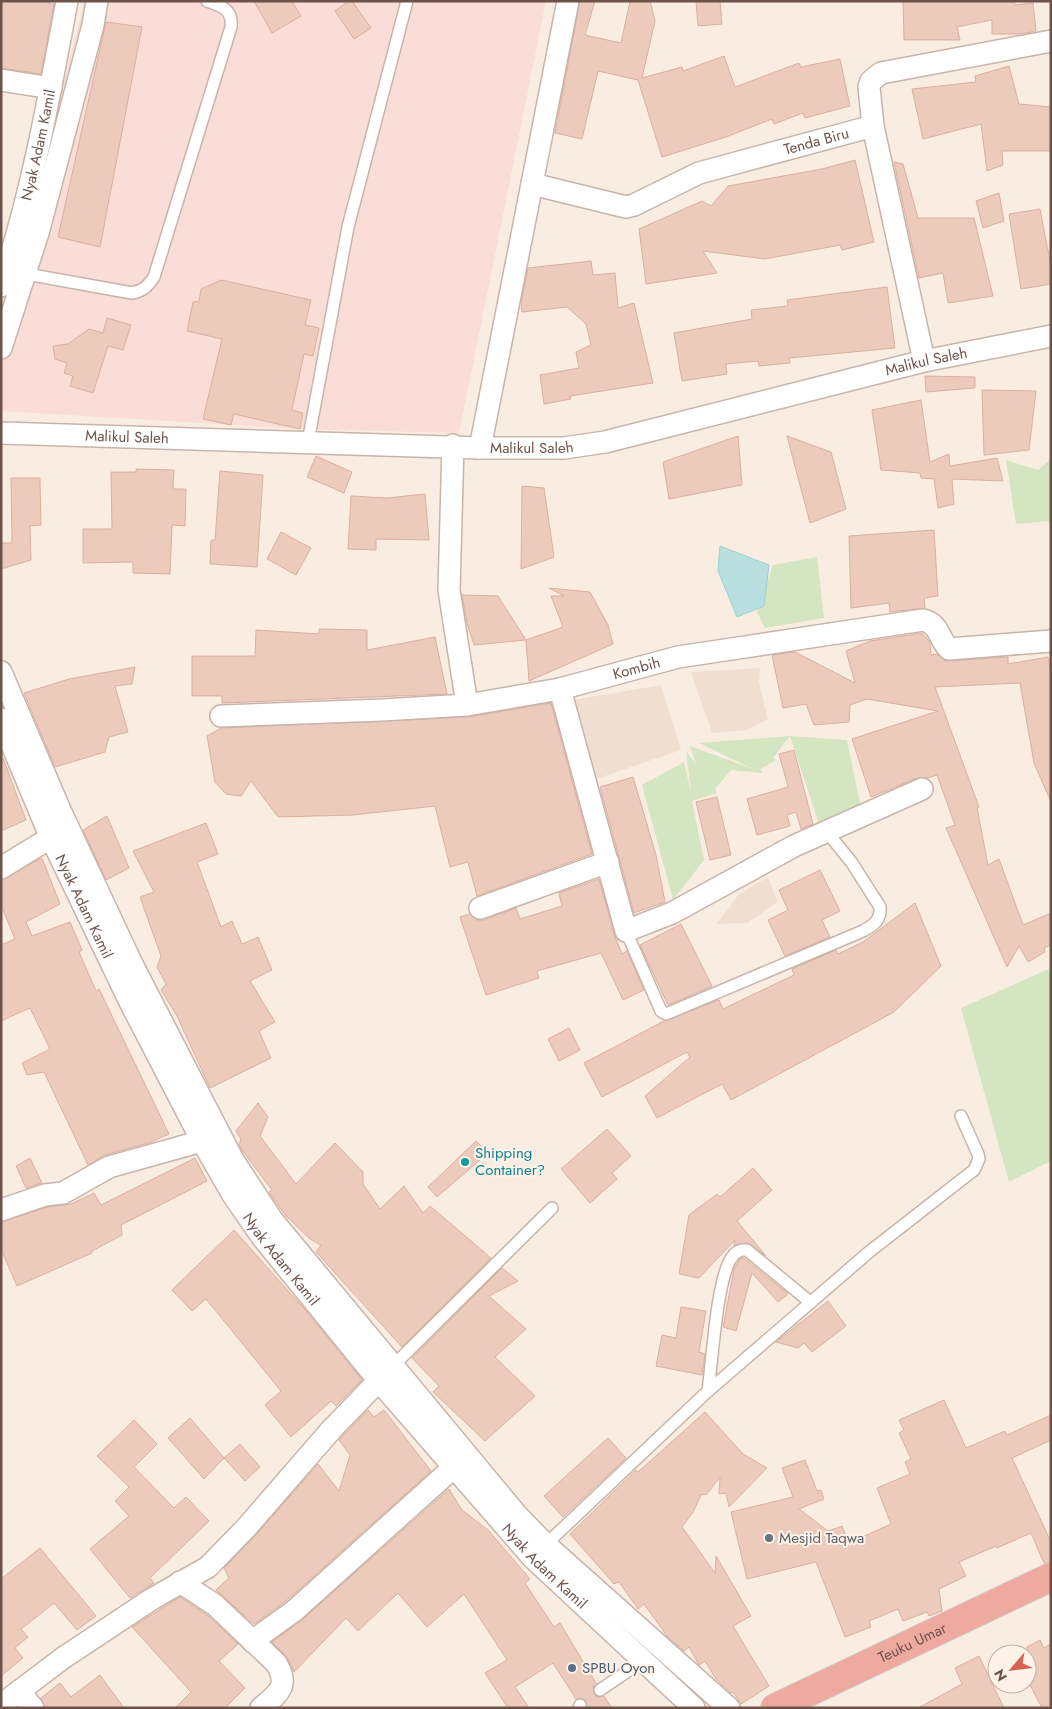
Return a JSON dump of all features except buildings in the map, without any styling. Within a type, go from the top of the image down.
[{"type":"highway","name":"Teuku Umar","points":[[775,1708],[1051,1577]]},
{"type":"highway","points":[[818,1708],[1051,1598]]},
{"type":"street","name":"Nyak Adam Kamil","points":[[11,276],[51,88],[67,1]]},
{"type":"street","points":[[1,348],[11,276],[43,214],[97,1]]},
{"type":"street","points":[[480,448],[568,1]]},
{"type":"street","points":[[924,361],[873,126],[869,87],[871,81],[881,72],[1051,41]]},
{"type":"street","points":[[1,80],[51,88]]},
{"type":"street","name":"Tenda Biru","points":[[532,184],[626,207],[634,205],[699,173],[873,126]]},
{"type":"street","name":"Malikul Saleh","points":[[1,433],[480,448],[564,448],[605,442],[924,361],[1051,336]]},
{"type":"street","points":[[454,446],[449,590],[467,705]]},
{"type":"street","name":"Kombih","points":[[221,716],[467,705],[560,689],[678,656],[923,620],[932,622],[949,649],[1051,641]]},
{"type":"street","points":[[1,672],[60,832],[131,962],[233,1160],[273,1221],[386,1373],[504,1500],[539,1551],[729,1708]]},
{"type":"street","points":[[560,689],[626,931],[672,913],[794,846],[922,789]]},
{"type":"street","name":"Nyak Adam Kamil","points":[[1,719],[60,832],[130,1002],[202,1141],[233,1195],[262,1237],[386,1373],[454,1467],[539,1551],[644,1660],[694,1708]]},
{"type":"street","points":[[1,868],[60,832]]},
{"type":"street","points":[[480,908],[608,862]]},
{"type":"street","points":[[1,1210],[45,1195],[62,1193],[109,1167],[202,1141]]},
{"type":"street","points":[[1,1705],[63,1658],[180,1582],[208,1567],[331,1430],[386,1373]]},
{"type":"street","points":[[252,1641],[294,1611],[454,1467]]},
{"type":"street","points":[[180,1582],[215,1605],[276,1663],[283,1675],[284,1682],[279,1691],[261,1708]]},
{"type":"street","points":[[19,1691],[33,1708]]},
{"type":"lane","points":[[11,276],[132,293],[141,291],[149,286],[154,277],[231,27],[228,12],[224,7],[207,1]]},
{"type":"lane","points":[[308,442],[348,228],[407,1]]},
{"type":"lane","points":[[626,931],[661,1011],[666,1014],[863,931],[878,921],[880,907],[852,863],[827,832]]},
{"type":"lane","points":[[539,1551],[708,1391],[869,1252],[974,1170],[978,1154],[961,1116]]},
{"type":"lane","points":[[386,1373],[552,1208]]},
{"type":"lane","points":[[708,1391],[717,1310],[726,1270],[732,1256],[740,1250],[747,1250],[810,1302]]},
{"type":"lane","points":[[600,1690],[644,1660]]},
{"type":"shaded area","points":[[85,1],[546,1],[459,433],[300,429],[1,411],[1,304],[35,192]]},
{"type":"shaded area","points":[[760,668],[759,683],[768,719],[746,730],[712,733],[691,672]]},
{"type":"shaded area","points":[[661,685],[681,750],[596,779],[573,700]]},
{"type":"shaded area","points":[[768,877],[778,902],[747,923],[717,924],[739,894]]},
{"type":"green space","points":[[1051,459],[1051,521],[1016,524],[1006,460],[1038,470]]},
{"type":"green space","points":[[817,557],[824,618],[765,628],[757,612],[773,565]]},
{"type":"green space","points":[[790,736],[847,740],[861,808],[819,824]]},
{"type":"green space","points":[[790,736],[773,758],[776,760],[760,769],[762,773],[731,770],[715,789],[717,793],[692,801],[704,860],[673,900],[642,785],[684,762],[691,793],[686,751],[696,764],[690,746],[753,769],[699,743]]},
{"type":"green space","points":[[1051,968],[1051,1161],[1009,1182],[961,1008]]},
{"type":"water","points":[[720,546],[769,565],[764,606],[737,617],[718,571]]},
{"type":"place","name":"Shipping Container?","points":[[465,1162]]},
{"type":"place","name":"Mesjid Taqwa","points":[[769,1538]]},
{"type":"place","name":"SPBU Oyon","points":[[572,1668]]}]
